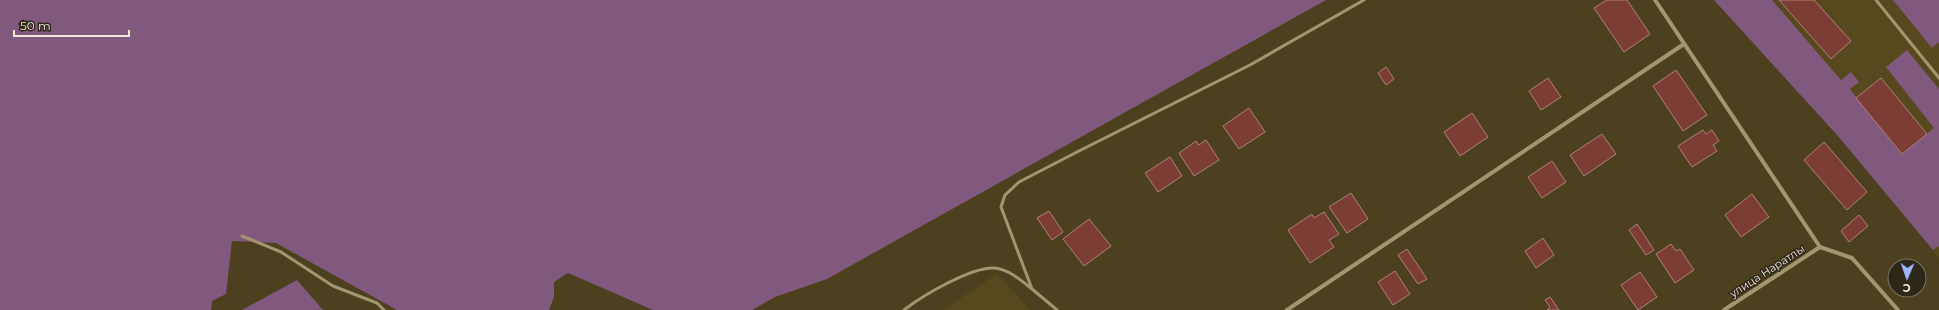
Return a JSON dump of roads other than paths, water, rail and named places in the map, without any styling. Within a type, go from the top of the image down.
[{"type":"street","points":[[1655,0],[1820,247],[1852,258],[1898,310]]},
{"type":"street","points":[[1287,310],[1684,44]]},
{"type":"street","name":"улица Наратлы","points":[[1724,310],[1820,247]]},
{"type":"lane","points":[[1032,289],[1001,208],[1005,195],[1014,186],[1077,152],[1250,65],[1364,0]]},
{"type":"lane","points":[[1876,0],[1939,78]]},
{"type":"lane","points":[[242,236],[281,252],[333,286],[377,303],[384,310]]},
{"type":"lane","points":[[904,310],[918,298],[981,268],[997,268],[1016,276],[1057,310]]}]
